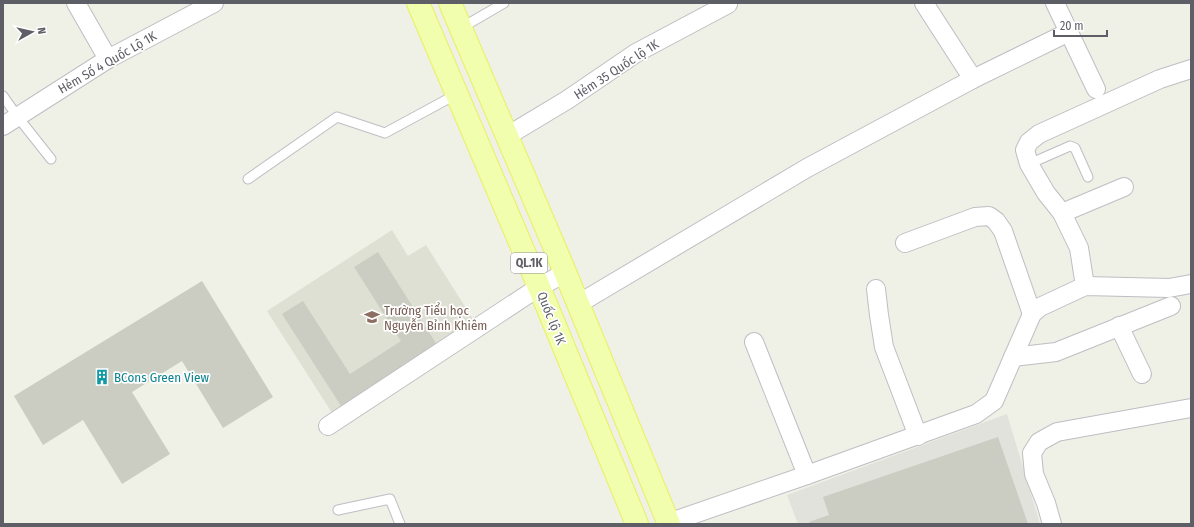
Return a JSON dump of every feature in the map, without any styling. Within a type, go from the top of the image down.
[{"type":"main road","name":"Quốc lộ 1K","points":[[418,3],[539,287],[637,524]]},
{"type":"main road","name":"QL.1K","points":[[450,3],[578,304],[668,523]]},
{"type":"street","points":[[76,3],[108,59]]},
{"type":"street","name":"Hẻm Số 4 Quốc Lộ 1K","points":[[10,121],[186,9],[214,3]]},
{"type":"street","points":[[924,3],[973,79]]},
{"type":"street","points":[[1055,3],[1096,89]]},
{"type":"street","name":"Hẻm 35 Quốc lộ 1K","points":[[507,136],[567,100],[636,53],[728,4]]},
{"type":"street","points":[[578,304],[807,168],[973,79],[1069,32]]},
{"type":"street","points":[[1085,286],[1079,248],[1062,214],[1046,193],[1029,164],[1025,150],[1029,142],[1039,134],[1160,79],[1191,69]]},
{"type":"street","points":[[1062,214],[1124,187]]},
{"type":"street","points":[[905,243],[975,217],[989,216],[996,221],[1003,231],[1032,314]]},
{"type":"street","points":[[328,426],[539,287],[565,273]]},
{"type":"street","points":[[668,523],[918,436],[976,414],[994,401],[1032,314],[1040,307],[1085,286],[1169,288],[1191,284]]},
{"type":"street","points":[[876,289],[884,347],[918,436]]},
{"type":"street","points":[[1013,357],[1056,352],[1170,306]]},
{"type":"street","points":[[1119,326],[1142,374]]},
{"type":"street","points":[[754,342],[807,475]]},
{"type":"street","points":[[1052,524],[1046,502],[1034,474],[1032,454],[1039,442],[1057,432],[1191,408]]},
{"type":"lane","points":[[461,28],[504,3]]},
{"type":"lane","points":[[248,179],[337,117],[385,132],[457,94]]},
{"type":"lane","points":[[3,96],[10,121],[51,159]]},
{"type":"lane","points":[[1029,164],[1070,146],[1078,153],[1088,178]]},
{"type":"lane","points":[[338,510],[390,499],[400,524]]},
{"type":"shaded area","name":"Trường Tiểu học Nguyễn Bỉnh Khiêm","points":[[392,230],[408,256],[426,245],[476,324],[334,416],[267,311]]},
{"type":"shaded area","points":[[1007,414],[1040,524],[798,524],[787,495]]},
{"type":"building","points":[[378,252],[439,348],[343,409],[282,314],[303,301],[350,374],[401,341],[354,267]]},
{"type":"building","name":"BCons Green View","points":[[202,281],[273,397],[223,428],[182,361],[132,392],[170,454],[122,484],[83,420],[43,445],[14,396]]},
{"type":"building","points":[[998,437],[1028,524],[810,524],[809,522],[829,515],[823,497]]},
{"type":"place","name":"Trường Tiểu học Nguyễn Bỉnh Khiêm","points":[[372,317]]},
{"type":"place","name":"BCons Green View","points":[[102,377]]}]
